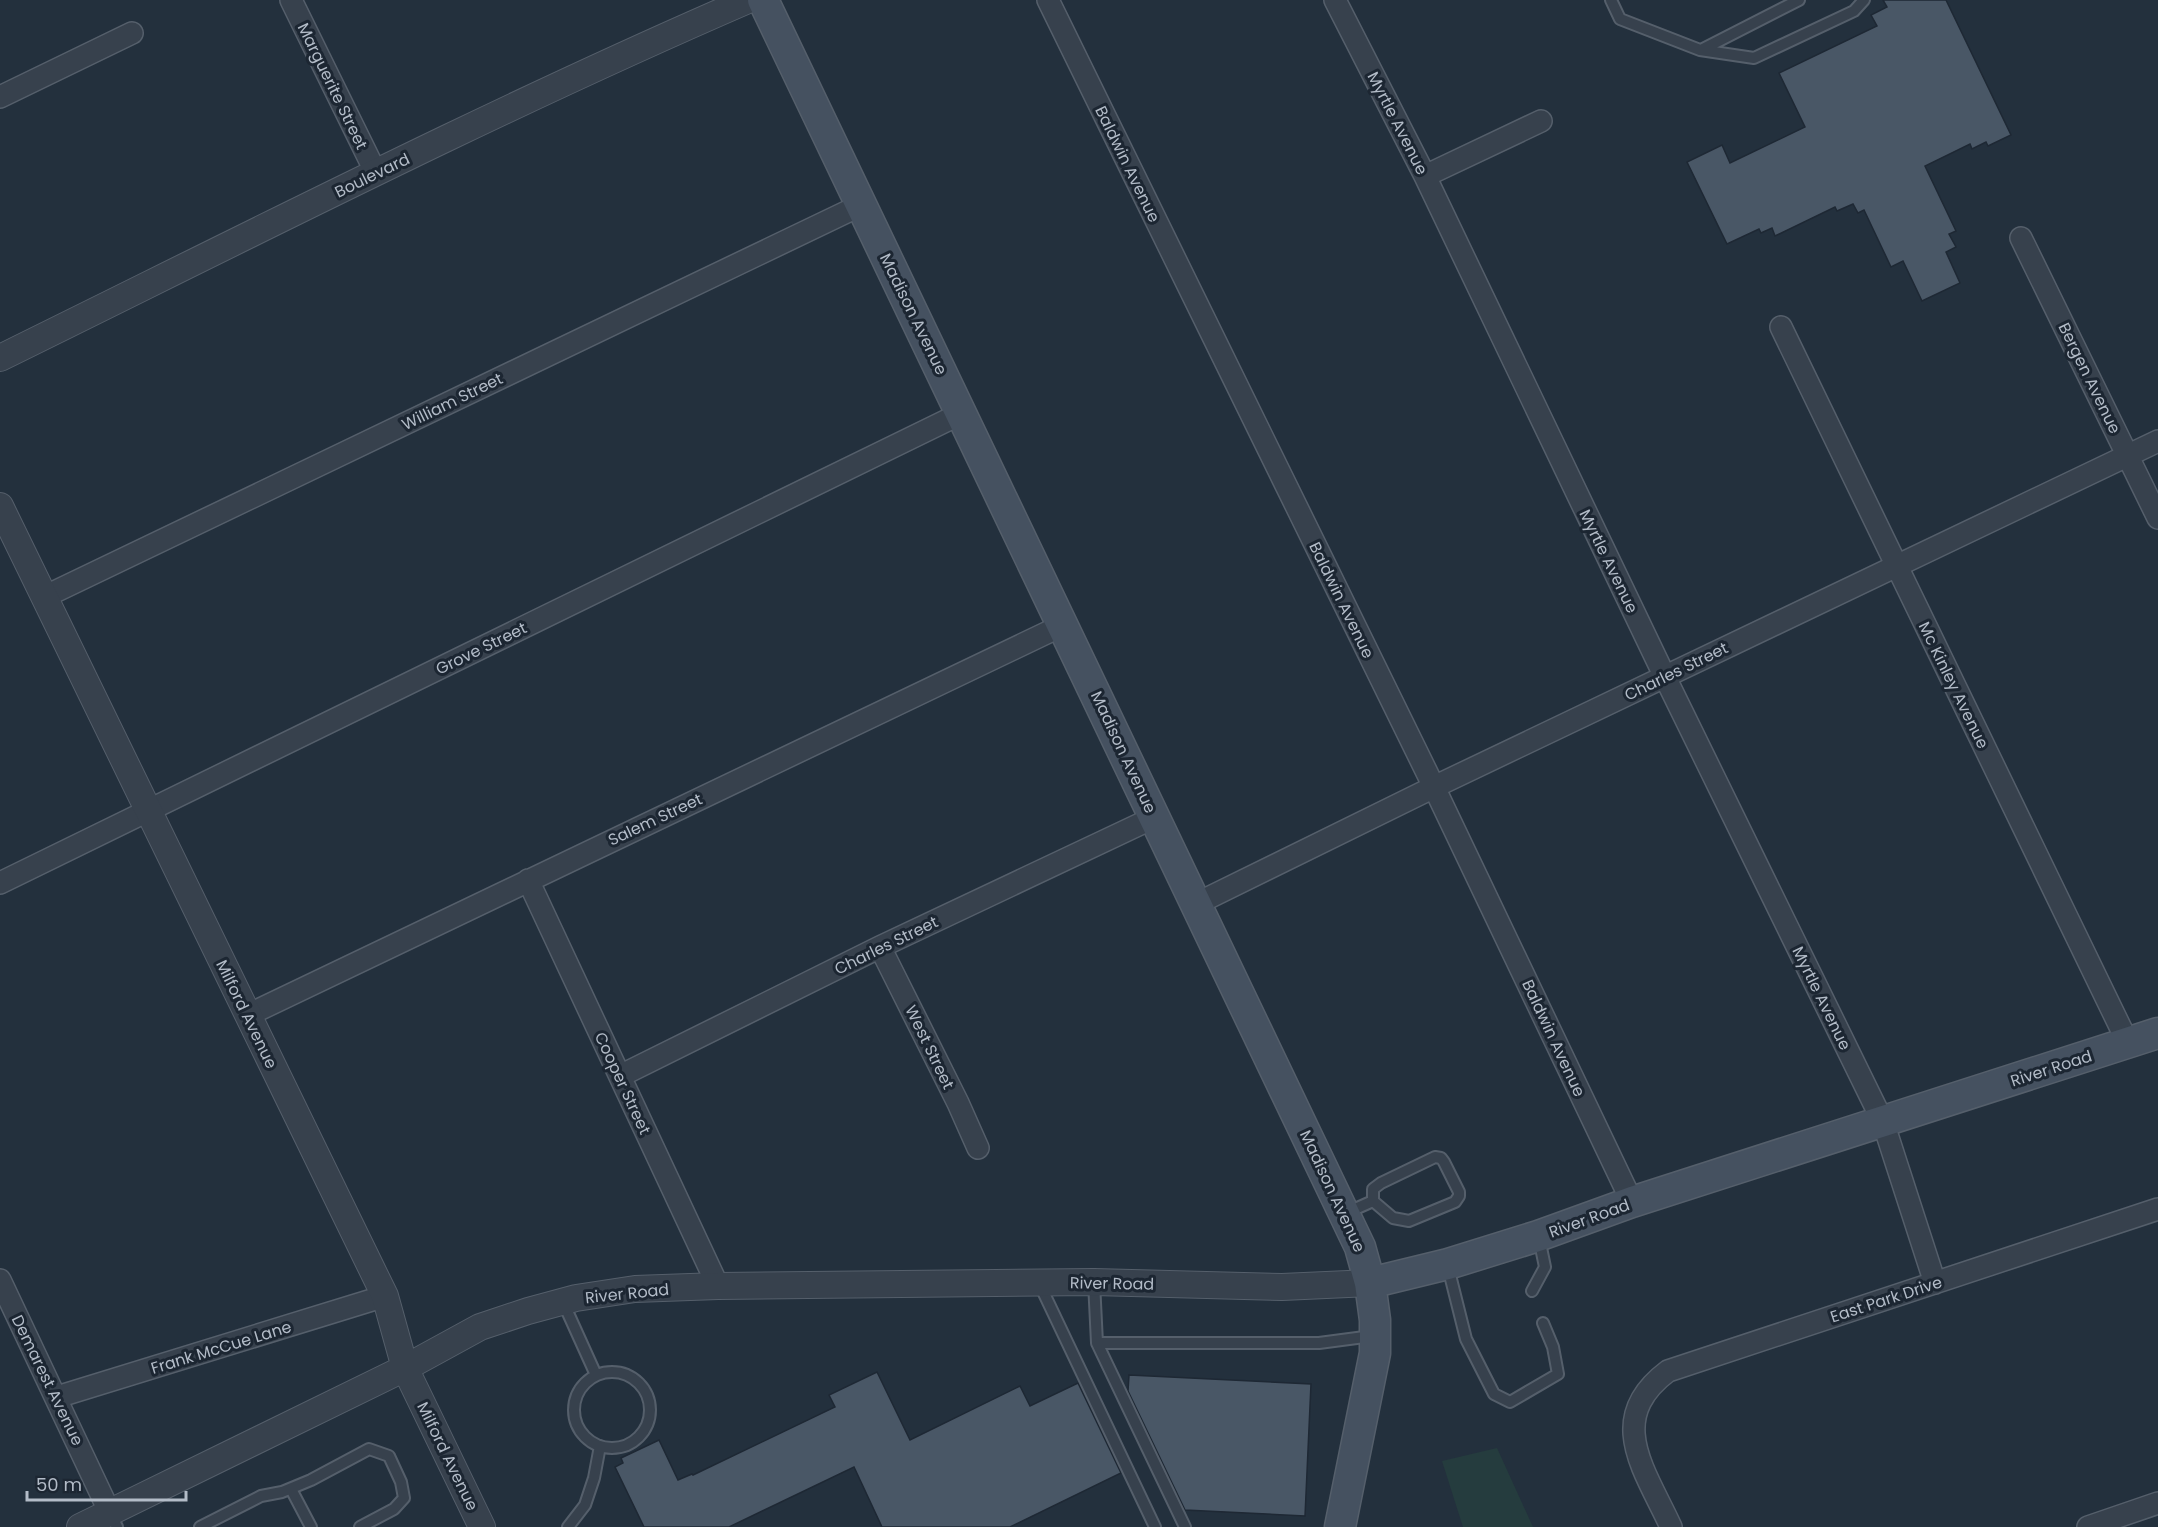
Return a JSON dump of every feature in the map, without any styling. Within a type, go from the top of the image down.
[{"type":"main road","name":"Madison Avenue","points":[[763,0],[1346,1213],[1360,1247],[1370,1283],[1376,1335],[1375,1353],[1340,1527]]},
{"type":"main road","name":"River Road","points":[[1370,1283],[1448,1264],[1538,1236],[1632,1202],[2158,1033]]},
{"type":"street","name":"Marguerite Street","points":[[291,0],[376,173]]},
{"type":"street","name":"Boulevard","points":[[0,358],[376,173],[748,0]]},
{"type":"street","name":"Baldwin Avenue","points":[[1048,0],[1434,787],[1632,1202]]},
{"type":"street","name":"Myrtle Avenue","points":[[1335,0],[1425,176],[1665,677],[1883,1122],[1935,1283]]},
{"type":"street","points":[[0,97],[132,33]]},
{"type":"street","points":[[1425,176],[1541,121]]},
{"type":"street","name":"William Street","points":[[44,597],[861,205]]},
{"type":"street","name":"Bergen Avenue","points":[[2021,238],[2158,518]]},
{"type":"street","name":"Mc Kinley Avenue","points":[[1780,327],[2128,1043]]},
{"type":"street","name":"Grove Street","points":[[0,883],[962,413]]},
{"type":"street","name":"Charles Street","points":[[1196,904],[1434,787],[2158,441]]},
{"type":"street","name":"Milford Avenue","points":[[0,506],[385,1296],[405,1368],[482,1527]]},
{"type":"street","name":"Salem Street","points":[[248,1015],[1064,625]]},
{"type":"street","name":"Charles Street","points":[[620,1076],[880,947],[1155,817]]},
{"type":"street","name":"Cooper Street","points":[[528,880],[718,1286]]},
{"type":"street","name":"West Street","points":[[880,947],[978,1148]]},
{"type":"street","name":"East Park Drive","points":[[1671,1527],[1636,1450],[1633,1431],[1635,1414],[1642,1397],[1653,1382],[1668,1371],[2158,1209]]},
{"type":"street","name":"River Road","points":[[80,1527],[113,1520],[480,1328],[528,1311],[563,1302],[635,1289],[718,1286],[1094,1282],[1282,1287],[1370,1283]]},
{"type":"street","name":"Demarest Avenue","points":[[2,1290],[57,1397],[113,1520]]},
{"type":"street","name":"Frank McCue Lane","points":[[57,1397],[385,1296]]},
{"type":"street","points":[[2088,1527],[2158,1503]]},
{"type":"lane","points":[[1611,0],[1620,19],[1700,50],[1754,58],[1854,11],[1864,0]]},
{"type":"lane","points":[[1700,50],[1799,0]]},
{"type":"lane","points":[[1435,1156],[1444,1162],[1459,1192],[1455,1202],[1409,1221],[1393,1218],[1372,1201],[1373,1189],[1381,1183],[1435,1156]]},
{"type":"lane","points":[[1346,1213],[1372,1201]]},
{"type":"lane","points":[[1532,1292],[1545,1267],[1538,1236]]},
{"type":"lane","points":[[1448,1264],[1466,1339],[1494,1394],[1510,1402],[1558,1374],[1553,1347],[1543,1323]]},
{"type":"lane","points":[[1039,1282],[1155,1527]]},
{"type":"lane","points":[[1094,1282],[1097,1343],[1185,1527]]},
{"type":"lane","points":[[563,1302],[596,1375]]},
{"type":"lane","points":[[1097,1343],[1319,1343],[1376,1335]]},
{"type":"lane","points":[[616,1372],[635,1379],[647,1394],[651,1414],[647,1427],[628,1445],[617,1448],[600,1446],[584,1436],[578,1426],[574,1414],[579,1391],[596,1375],[616,1372]]},
{"type":"lane","points":[[568,1527],[585,1504],[594,1478],[600,1446]]},
{"type":"lane","points":[[200,1527],[261,1496],[291,1489],[311,1480],[369,1449],[389,1456],[404,1498],[394,1509],[360,1527]]},
{"type":"lane","points":[[291,1489],[311,1527]]},
{"type":"green space","points":[[1497,1448],[1533,1527],[1463,1527],[1442,1461]]},
{"type":"building","points":[[1883,0],[1946,0],[2011,135],[1988,146],[1986,142],[1972,149],[1970,144],[1925,166],[1956,231],[1949,234],[1956,247],[1946,252],[1960,283],[1922,301],[1903,261],[1891,267],[1864,210],[1858,213],[1853,204],[1837,211],[1835,207],[1775,236],[1772,228],[1761,233],[1759,229],[1727,244],[1687,162],[1722,145],[1730,163],[1805,127],[1779,73],[1877,26],[1871,15],[1887,7]]},
{"type":"building","points":[[877,1372],[910,1440],[1020,1386],[1030,1406],[1078,1383],[1121,1473],[1010,1527],[882,1527],[854,1467],[729,1527],[644,1527],[615,1467],[623,1463],[621,1458],[659,1440],[678,1480],[693,1475],[835,1407],[829,1395]]},
{"type":"building","points":[[1129,1375],[1311,1384],[1305,1516],[1185,1510],[1128,1391]]}]
